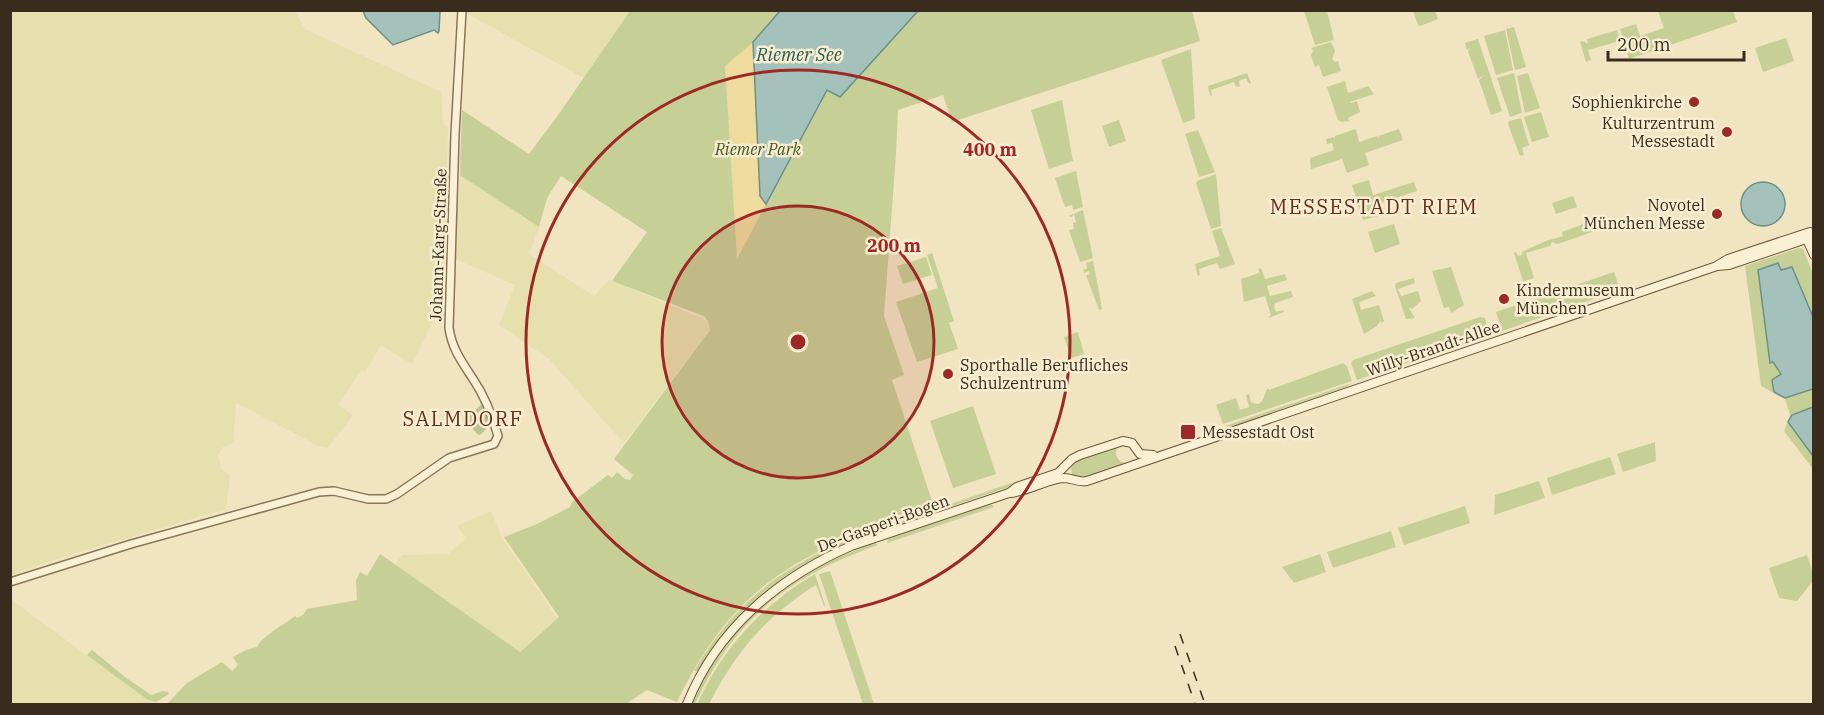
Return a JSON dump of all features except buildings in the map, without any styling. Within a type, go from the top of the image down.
[{"type":"main road","points":[[1809,237],[1814,255]]},
{"type":"main road","name":"Willy-Brandt-Allee","points":[[1070,479],[1082,482],[1717,266],[1729,265],[1809,237]]},
{"type":"main road","name":"Willy-Brandt-Allee","points":[[1067,465],[1075,457],[1123,441],[1132,443],[1139,452],[1146,456],[1158,455]]},
{"type":"main road","points":[[1133,465],[1139,452]]},
{"type":"main road","points":[[1067,465],[1070,479]]},
{"type":"main road","name":"De-Gasperi-Bogen","points":[[687,705],[707,664],[733,628],[789,578],[851,546],[1009,493],[1017,487],[1058,473],[1067,465]]},
{"type":"main road","name":"De-Gasperi-Bogen","points":[[1009,493],[1020,493],[1061,478],[1070,479]]},
{"type":"street","name":"Johann-Karg-Straße","points":[[10,582],[131,544],[319,492],[334,492],[368,499],[386,499],[397,494],[449,458],[494,444],[498,436],[494,425],[477,385],[456,353],[449,328],[455,134],[462,10]]},
{"type":"shaded area","points":[[466,10],[630,11],[584,78],[466,13]]},
{"type":"shaded area","points":[[10,11],[295,11],[305,29],[441,92],[443,124],[448,128],[443,300],[412,364],[381,345],[365,372],[361,370],[338,405],[353,415],[328,448],[319,446],[236,403],[233,442],[223,447],[218,455],[221,469],[230,476],[226,509],[75,553],[11,575]]},
{"type":"shaded area","points":[[460,175],[539,227],[529,254],[594,296],[609,280],[708,321],[710,330],[624,443],[549,359],[499,325],[515,285],[454,258]]},
{"type":"shaded area","points":[[491,511],[502,538],[557,618],[519,652],[394,566],[402,555],[448,554],[466,538],[457,526]]},
{"type":"shaded area","points":[[10,599],[74,646],[154,704],[11,704]]},
{"type":"green space","name":"Riemer Park","points":[[630,11],[1192,11],[1200,41],[952,122],[943,95],[898,110],[884,316],[904,375],[892,380],[934,507],[850,538],[814,554],[781,573],[752,596],[725,625],[700,659],[677,702],[647,690],[626,704],[167,704],[187,683],[222,662],[232,671],[238,665],[233,657],[257,647],[268,635],[295,616],[297,618],[303,615],[307,609],[357,600],[356,580],[360,572],[367,576],[380,554],[520,652],[559,617],[504,537],[537,524],[570,507],[572,502],[608,475],[612,478],[617,472],[630,480],[633,475],[614,459],[710,330],[704,316],[612,281],[647,232],[561,176],[547,198],[539,227],[460,175],[462,110],[529,154]]},
{"type":"green space","points":[[1304,11],[1327,11],[1334,40],[1315,45]]},
{"type":"green space","points":[[1413,11],[1435,11],[1438,19],[1420,26]]},
{"type":"green space","points":[[1658,11],[1733,11],[1737,22],[1629,59],[1620,29],[1636,24],[1640,36],[1664,28]]},
{"type":"green space","points":[[1514,27],[1526,67],[1515,70],[1506,29]]},
{"type":"green space","points":[[1505,30],[1513,70],[1496,75],[1484,36]]},
{"type":"green space","points":[[1617,30],[1621,42],[1588,50],[1591,60],[1586,62],[1580,42],[1588,44],[1587,39]]},
{"type":"green space","points":[[1786,38],[1794,61],[1763,72],[1755,48]]},
{"type":"green space","points":[[1478,39],[1502,111],[1491,115],[1479,80],[1484,75],[1478,79],[1468,51],[1471,47],[1467,50],[1465,43]]},
{"type":"green space","points":[[1331,42],[1335,51],[1332,59],[1335,62],[1338,61],[1341,71],[1323,77],[1319,65],[1315,67],[1311,48]]},
{"type":"green space","points":[[1191,49],[1195,119],[1183,123],[1161,60]]},
{"type":"green space","points":[[1247,73],[1251,83],[1249,84],[1246,78],[1239,81],[1240,86],[1236,87],[1234,82],[1211,90],[1212,95],[1210,96],[1208,86]]},
{"type":"green space","points":[[1514,73],[1522,113],[1510,117],[1497,78]]},
{"type":"green space","points":[[1528,73],[1540,108],[1525,113],[1517,76]]},
{"type":"green space","points":[[1345,81],[1348,93],[1368,86],[1374,94],[1350,102],[1357,101],[1360,112],[1348,118],[1349,121],[1342,122],[1338,120],[1327,87]]},
{"type":"green space","points":[[1062,100],[1073,161],[1049,169],[1031,110]]},
{"type":"green space","points":[[1541,112],[1549,137],[1532,142],[1524,117]]},
{"type":"green space","points":[[1521,118],[1529,145],[1522,148],[1524,155],[1520,156],[1508,124],[1509,121]]},
{"type":"green space","points":[[1119,120],[1126,141],[1109,147],[1102,126]]},
{"type":"green space","points":[[1356,129],[1359,142],[1377,136],[1379,139],[1378,136],[1399,129],[1403,140],[1365,153],[1369,165],[1347,173],[1342,159],[1311,169],[1310,158],[1334,150],[1332,143],[1327,144],[1326,139],[1334,137],[1335,139],[1335,136]]},
{"type":"green space","points":[[1198,130],[1215,172],[1199,177],[1185,134]]},
{"type":"green space","points":[[1076,171],[1083,207],[1073,210],[1072,205],[1065,207],[1055,178]]},
{"type":"green space","points":[[1216,174],[1221,226],[1211,229],[1196,183]]},
{"type":"green space","points":[[1369,180],[1373,195],[1414,182],[1417,191],[1380,203],[1382,215],[1363,220],[1352,185]]},
{"type":"green space","points":[[1573,196],[1577,207],[1556,214],[1552,203]]},
{"type":"green space","points":[[1083,210],[1093,258],[1080,262],[1069,230],[1074,229],[1073,222],[1076,223],[1074,214],[1072,217],[1068,216]]},
{"type":"green space","points":[[1605,216],[1607,222],[1602,223],[1601,221],[1602,225],[1592,232],[1558,244],[1552,242],[1550,246],[1526,253],[1534,278],[1525,281],[1531,290],[1527,293],[1514,253],[1516,252],[1518,256],[1522,255],[1522,252],[1563,236],[1562,232]]},
{"type":"green space","points":[[1394,224],[1400,244],[1375,253],[1368,232]]},
{"type":"green space","points":[[1221,228],[1235,264],[1220,269],[1217,263],[1199,269],[1200,275],[1198,276],[1195,264],[1220,256],[1212,231]]},
{"type":"green space","points":[[1799,248],[1803,249],[1813,274],[1813,469],[1784,431],[1790,415],[1785,399],[1761,386],[1745,266]]},
{"type":"green space","points":[[932,253],[954,321],[949,323],[958,349],[917,362],[896,302],[938,288],[927,255]]},
{"type":"green space","points":[[926,257],[932,275],[903,284],[897,266]]},
{"type":"green space","points":[[1093,261],[1102,309],[1099,310],[1086,275],[1090,274],[1089,271],[1084,273],[1083,264],[1084,269],[1087,269],[1086,263]]},
{"type":"green space","points":[[1451,267],[1464,305],[1451,313],[1449,307],[1444,308],[1432,271]]},
{"type":"green space","points":[[1261,268],[1265,279],[1285,274],[1287,280],[1267,286],[1270,296],[1291,291],[1293,297],[1275,303],[1276,312],[1283,310],[1284,312],[1268,318],[1271,315],[1265,296],[1244,302],[1241,279],[1259,273],[1258,269]]},
{"type":"green space","points":[[1614,272],[1620,290],[1502,331],[1496,312]]},
{"type":"green space","points":[[1414,278],[1415,283],[1398,289],[1401,296],[1418,291],[1421,301],[1412,309],[1408,307],[1415,318],[1406,319],[1395,286],[1396,283]]},
{"type":"green space","points":[[1372,291],[1376,296],[1359,302],[1361,310],[1379,305],[1384,321],[1381,323],[1381,320],[1377,326],[1364,334],[1352,299]]},
{"type":"green space","points":[[1480,317],[1485,318],[1489,335],[1357,380],[1351,363],[1353,360]]},
{"type":"green space","points":[[1078,332],[1084,354],[1071,358],[1064,337]]},
{"type":"green space","points":[[1343,363],[1347,366],[1352,381],[1223,424],[1216,405],[1236,398],[1240,410],[1249,407],[1246,395],[1249,394],[1251,402],[1258,404],[1268,388],[1269,390]]},
{"type":"green space","points":[[1352,383],[1229,427],[1225,426]]},
{"type":"green space","points":[[482,404],[488,417],[488,424],[480,435],[465,419]]},
{"type":"green space","points":[[973,406],[996,474],[953,488],[930,421]]},
{"type":"green space","points":[[1655,442],[1656,461],[1623,472],[1617,454]]},
{"type":"green space","points":[[1121,445],[1116,450],[1117,458],[1127,463],[1082,479],[1072,475],[1071,465],[1074,461]]},
{"type":"green space","points":[[1610,457],[1616,474],[1552,495],[1547,478]]},
{"type":"green space","points":[[1029,477],[1030,480],[949,507],[948,505]]},
{"type":"green space","points":[[1539,481],[1545,498],[1494,515],[1495,495]]},
{"type":"green space","points":[[991,504],[994,507],[887,543],[888,539]]},
{"type":"green space","points":[[1465,506],[1470,523],[1404,545],[1398,528]]},
{"type":"green space","points":[[931,510],[931,514],[860,539],[798,569],[771,588],[745,611],[721,638],[699,671],[694,671],[717,637],[742,608],[768,585],[796,566],[826,550]]},
{"type":"green space","points":[[1391,531],[1396,547],[1333,568],[1327,552]]},
{"type":"green space","points":[[875,543],[878,545],[817,571],[791,586],[768,604],[728,647],[695,704],[691,704],[725,647],[744,623],[765,603],[814,569]]},
{"type":"green space","points":[[1320,554],[1326,572],[1294,583],[1282,567]]},
{"type":"green space","points":[[1807,555],[1813,581],[1797,601],[1779,598],[1769,568]]},
{"type":"green space","points":[[830,571],[874,704],[863,704],[819,574]]},
{"type":"green space","points":[[815,574],[825,605],[816,585],[782,609],[767,622],[741,652],[709,704],[697,704],[719,665],[746,630],[778,600]]},
{"type":"green space","points":[[92,650],[151,695],[163,691],[169,694],[156,702],[148,700],[87,655]]},
{"type":"sand","points":[[753,42],[760,196],[766,204],[737,259],[725,66]]},
{"type":"water","points":[[363,11],[440,11],[439,31],[438,33],[434,30],[393,45],[366,18]]},
{"type":"water","name":"Riemer See","points":[[780,11],[918,11],[840,97],[827,90],[766,204],[760,196],[753,42]]},
{"type":"water","points":[[1763,182],[1778,189],[1785,204],[1778,219],[1763,226],[1748,219],[1741,204],[1748,189]]},
{"type":"water","points":[[1778,263],[1781,270],[1792,267],[1813,317],[1813,389],[1785,398],[1774,392],[1772,380],[1781,374],[1773,362],[1770,363],[1758,270]]},
{"type":"water","points":[[1814,407],[1813,456],[1788,422],[1792,415]]},
{"type":"railway","points":[[1180,634],[1205,704]]},
{"type":"railway","points":[[1175,646],[1195,704]]},
{"type":"place","name":"Sophienkirche","points":[[1694,102]]},
{"type":"place","name":"Kulturzentrum Messestadt","points":[[1727,132]]},
{"type":"place","name":"Novotel München Messe","points":[[1717,214]]},
{"type":"place","name":"Kindermuseum München","points":[[1504,299]]},
{"type":"place","name":"Sporthalle Berufliches Schulzentrum","points":[[948,374]]},
{"type":"place","name":"Messestadt Ost","points":[[1188,432]]},
{"type":"district","name":"MESSESTADT RIEM","points":[[1374,207]]},
{"type":"district","name":"SALMDORF","points":[[463,419]]}]
